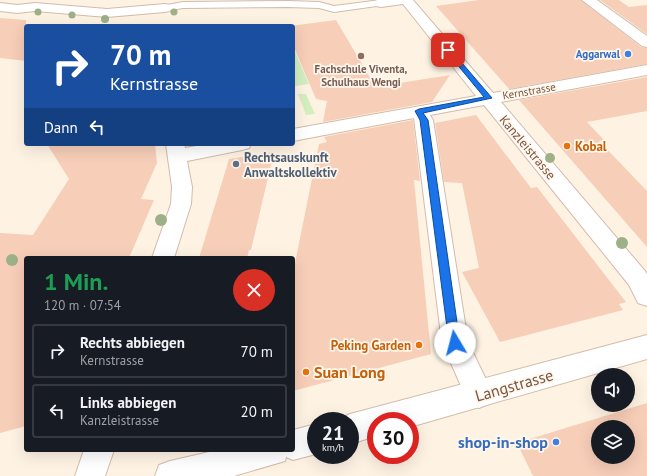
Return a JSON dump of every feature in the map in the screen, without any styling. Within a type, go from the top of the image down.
[{"type":"street","points":[[381,3],[406,0]]},
{"type":"street","name":"Kanzleistrasse","points":[[406,0],[489,98],[637,278],[647,296]]},
{"type":"street","points":[[589,0],[647,43]]},
{"type":"street","points":[[0,7],[17,9],[35,7],[107,13],[167,4]]},
{"type":"street","points":[[159,24],[159,18],[167,4]]},
{"type":"street","name":"Kernstrasse","points":[[295,134],[647,70]]},
{"type":"street","points":[[419,111],[424,120],[455,343],[480,394]]},
{"type":"street","points":[[164,256],[181,204],[182,187],[177,150],[220,146]]},
{"type":"street","name":"Langstrasse","points":[[414,412],[647,347]]},
{"type":"street","points":[[295,444],[307,441]]},
{"type":"street","points":[[90,476],[98,452]]},
{"type":"street","points":[[170,476],[189,473],[267,452]]},
{"type":"lane","points":[[167,4],[288,4],[319,5],[334,9],[381,3]]},
{"type":"green space","points":[[295,52],[309,84],[295,86]]},
{"type":"green space","points":[[298,94],[306,94],[315,114],[306,115]]},
{"type":"building","points":[[479,0],[581,0],[641,47],[647,48],[647,64],[509,89],[436,6]]},
{"type":"building","points":[[600,0],[619,0],[629,7],[647,5],[647,34]]},
{"type":"building","points":[[0,18],[26,20],[26,24],[24,24],[24,61],[0,58]]},
{"type":"building","points":[[336,20],[372,81],[378,80],[381,86],[450,75],[432,102],[323,122],[327,101],[316,99],[295,50],[295,25]]},
{"type":"building","points":[[647,77],[647,111],[587,122],[604,140],[599,141],[647,191],[647,247],[519,100]]},
{"type":"building","points":[[476,115],[531,188],[537,187],[626,302],[619,304],[623,310],[500,342],[462,272],[479,268],[462,183],[444,182],[435,123]]},
{"type":"building","points":[[413,120],[420,181],[414,180],[431,354],[295,390],[295,263],[319,144],[327,142],[324,137]]},
{"type":"building","points":[[48,146],[155,146],[157,163],[141,199],[154,200],[130,256],[24,256],[24,427],[0,433],[0,233],[33,235],[69,179]]},
{"type":"building","points":[[274,152],[251,250],[249,250],[248,256],[200,256],[229,159]]},
{"type":"building","points":[[647,403],[647,476],[533,476],[517,443],[591,420],[591,464],[635,464],[635,420],[592,420],[618,412],[635,412],[635,407]]},
{"type":"place","name":"Aggarwal","points":[[628,54]]},
{"type":"place","name":"Fachschule Viventa, Schulhaus Wengi","points":[[361,56]]},
{"type":"place","name":"Kobal","points":[[567,146]]},
{"type":"place","name":"Rechtsauskunft Anwaltskollektiv","points":[[236,164]]},
{"type":"place","name":"Peking Garden","points":[[419,345]]},
{"type":"place","name":"Suan Long","points":[[306,372]]},
{"type":"place","name":"shop-in-shop","points":[[556,442]]},
{"type":"route","points":[[448,50],[489,98],[419,111],[424,120],[455,343]]}]
